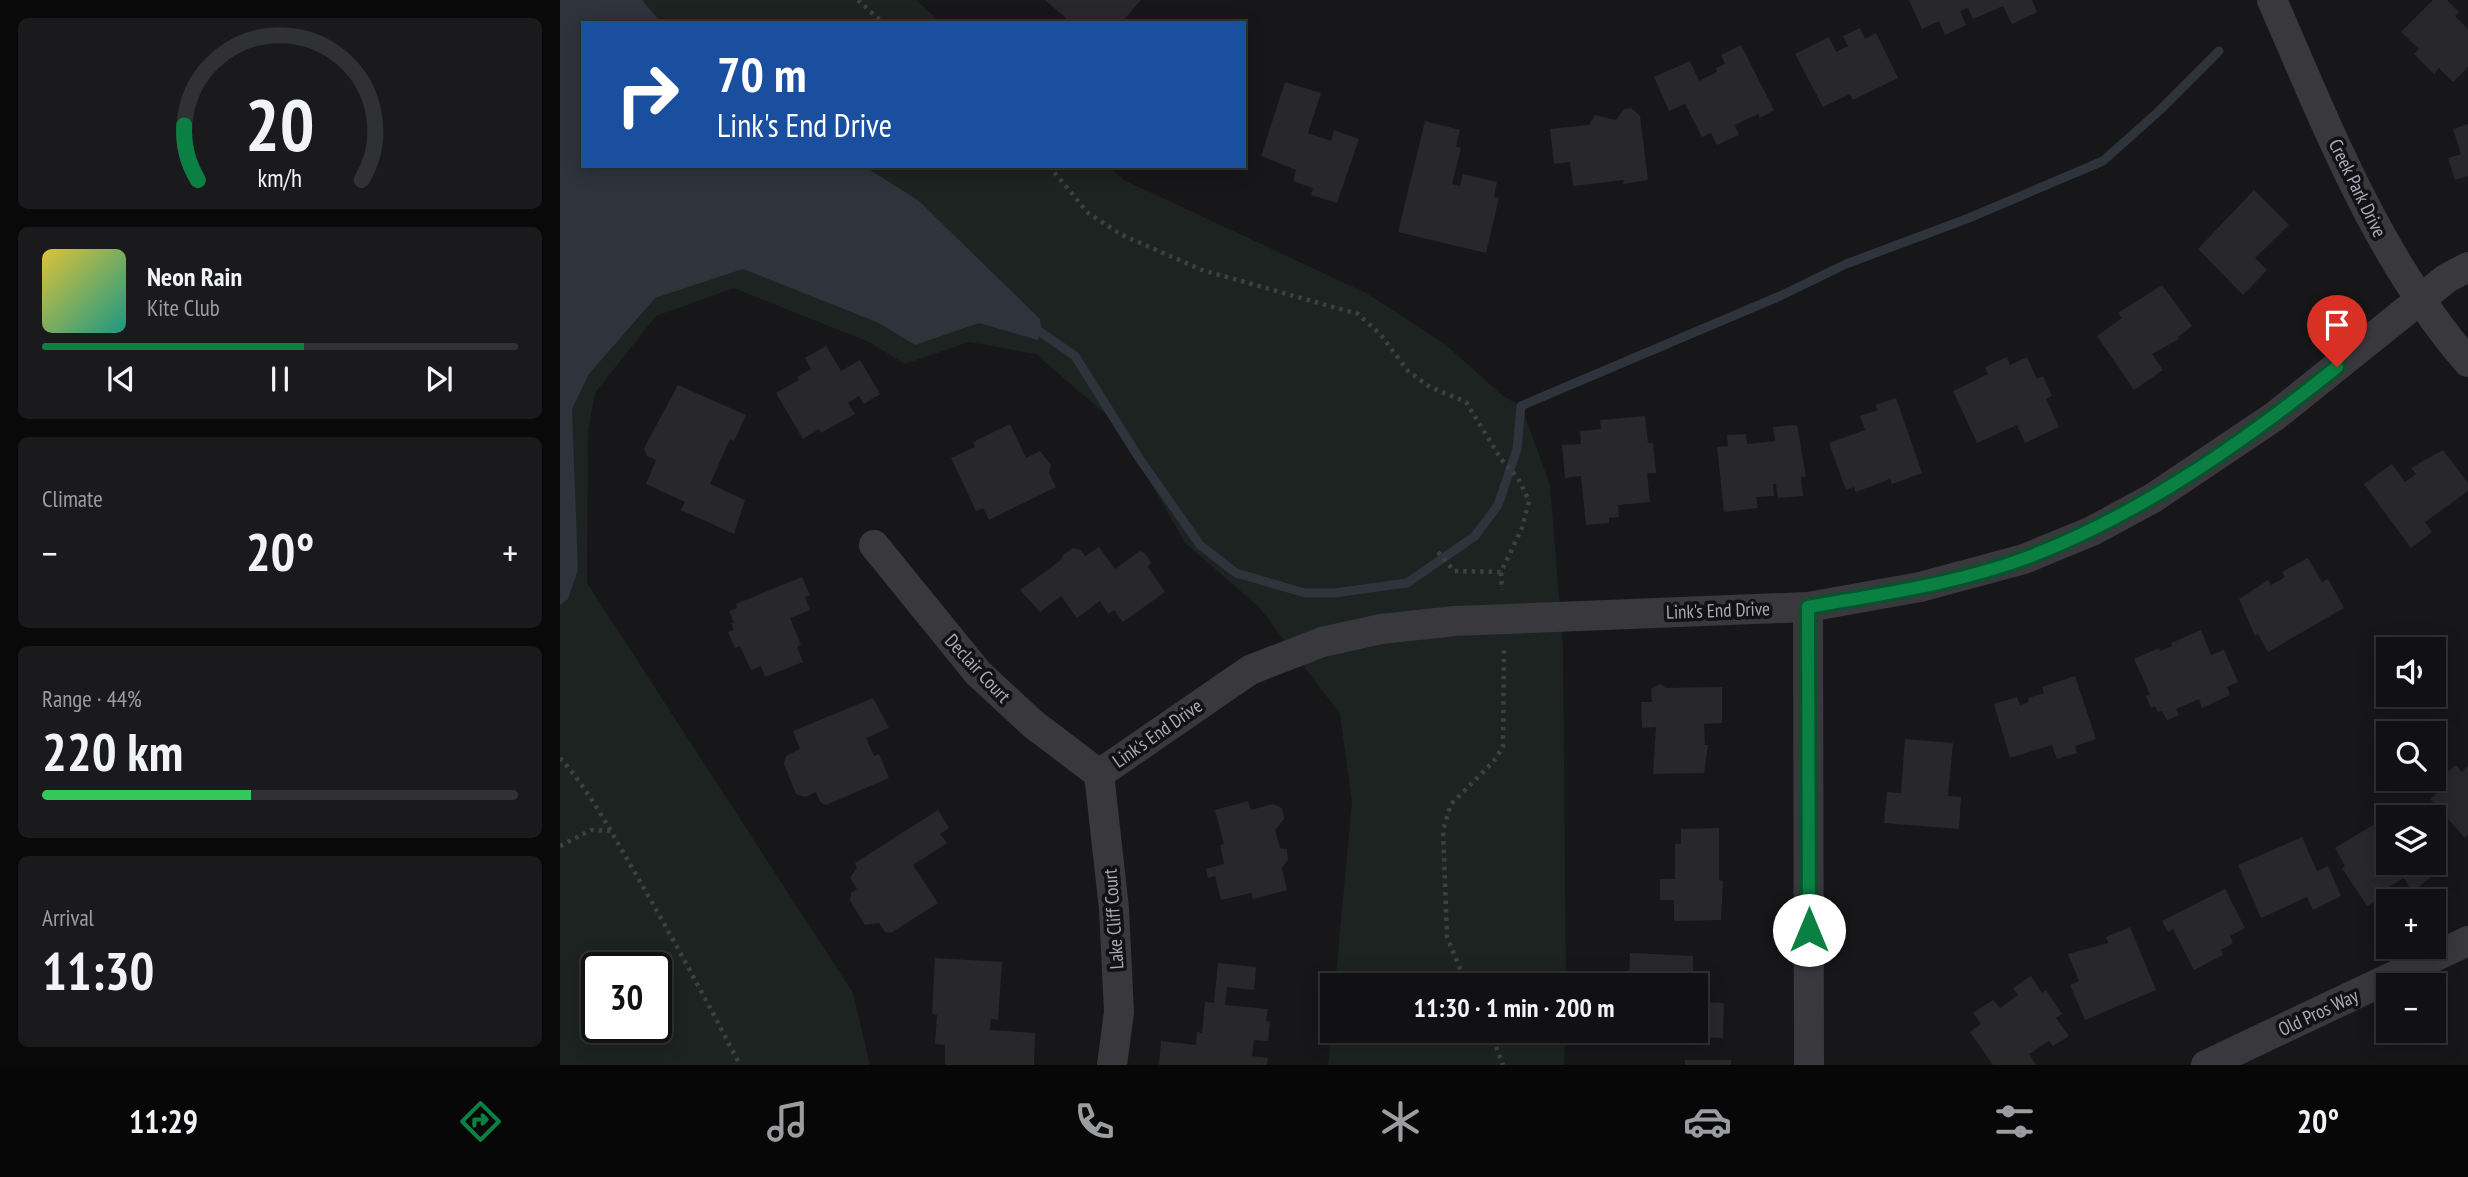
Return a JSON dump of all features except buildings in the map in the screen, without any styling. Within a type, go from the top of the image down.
[{"type":"street","name":"Creek Park Drive","points":[[2272,0],[2370,216],[2419,301],[2468,362]]},
{"type":"street","name":"Link's End Drive","points":[[1098,774],[1250,670],[1322,642],[1381,629],[1502,619],[1808,607],[1920,587],[2024,559],[2092,531],[2153,498],[2275,416],[2447,278],[2468,267]]},
{"type":"street","name":"Declair Court","points":[[874,545],[978,673],[1033,724],[1098,774]]},
{"type":"street","points":[[1808,607],[1809,1065]]},
{"type":"street","name":"Lake Cliff Court","points":[[1098,774],[1114,909],[1119,1012],[1112,1065]]},
{"type":"street","name":"Old Pros Way","points":[[2206,1065],[2468,941]]},
{"type":"path","points":[[858,0],[881,21]]},
{"type":"path","points":[[1051,168],[1088,213],[1122,235],[1202,270],[1358,314],[1381,335],[1408,371],[1430,387],[1466,402],[1501,459],[1518,478],[1528,501],[1522,528],[1501,572],[1503,747],[1493,762],[1451,804],[1443,830],[1447,937],[1463,973]]},
{"type":"path","points":[[1438,552],[1454,571],[1501,572]]},
{"type":"path","points":[[560,758],[576,776],[694,974],[740,1065]]},
{"type":"path","points":[[560,846],[591,830],[610,831]]},
{"type":"path","points":[[1495,1043],[1503,1065]]},
{"type":"shaded area","points":[[560,0],[916,0],[940,21],[581,21],[581,168],[1110,168],[1124,180],[1366,293],[1445,344],[1503,396],[1521,406],[1550,485],[1563,647],[1566,973],[1336,973],[1352,802],[1340,714],[1259,607],[1185,543],[1118,425],[1036,354],[969,342],[905,364],[869,342],[734,288],[656,316],[595,393],[588,431],[587,583],[853,993],[870,1065],[560,1065]]},
{"type":"shaded area","points":[[560,0],[642,0],[659,21],[581,21],[581,168],[867,168],[919,201],[1040,319],[1042,331],[1038,340],[979,323],[915,345],[879,323],[743,269],[655,298],[589,374],[572,409],[578,570],[568,599],[560,605]]},
{"type":"shaded area","points":[[1330,1043],[1565,1043],[1564,1065],[1328,1065]]},
{"type":"waterway","points":[[1033,327],[1075,356],[1139,458],[1200,545],[1236,573],[1305,593],[1334,593],[1407,583],[1475,536],[1498,505],[1517,449],[1521,406],[1780,296],[1846,264],[1969,218],[2103,161],[2159,111],[2219,51]]},
{"type":"route","points":[[1809,930],[1808,607],[1920,587],[2024,559],[2092,531],[2153,498],[2275,416],[2337,367]]}]
